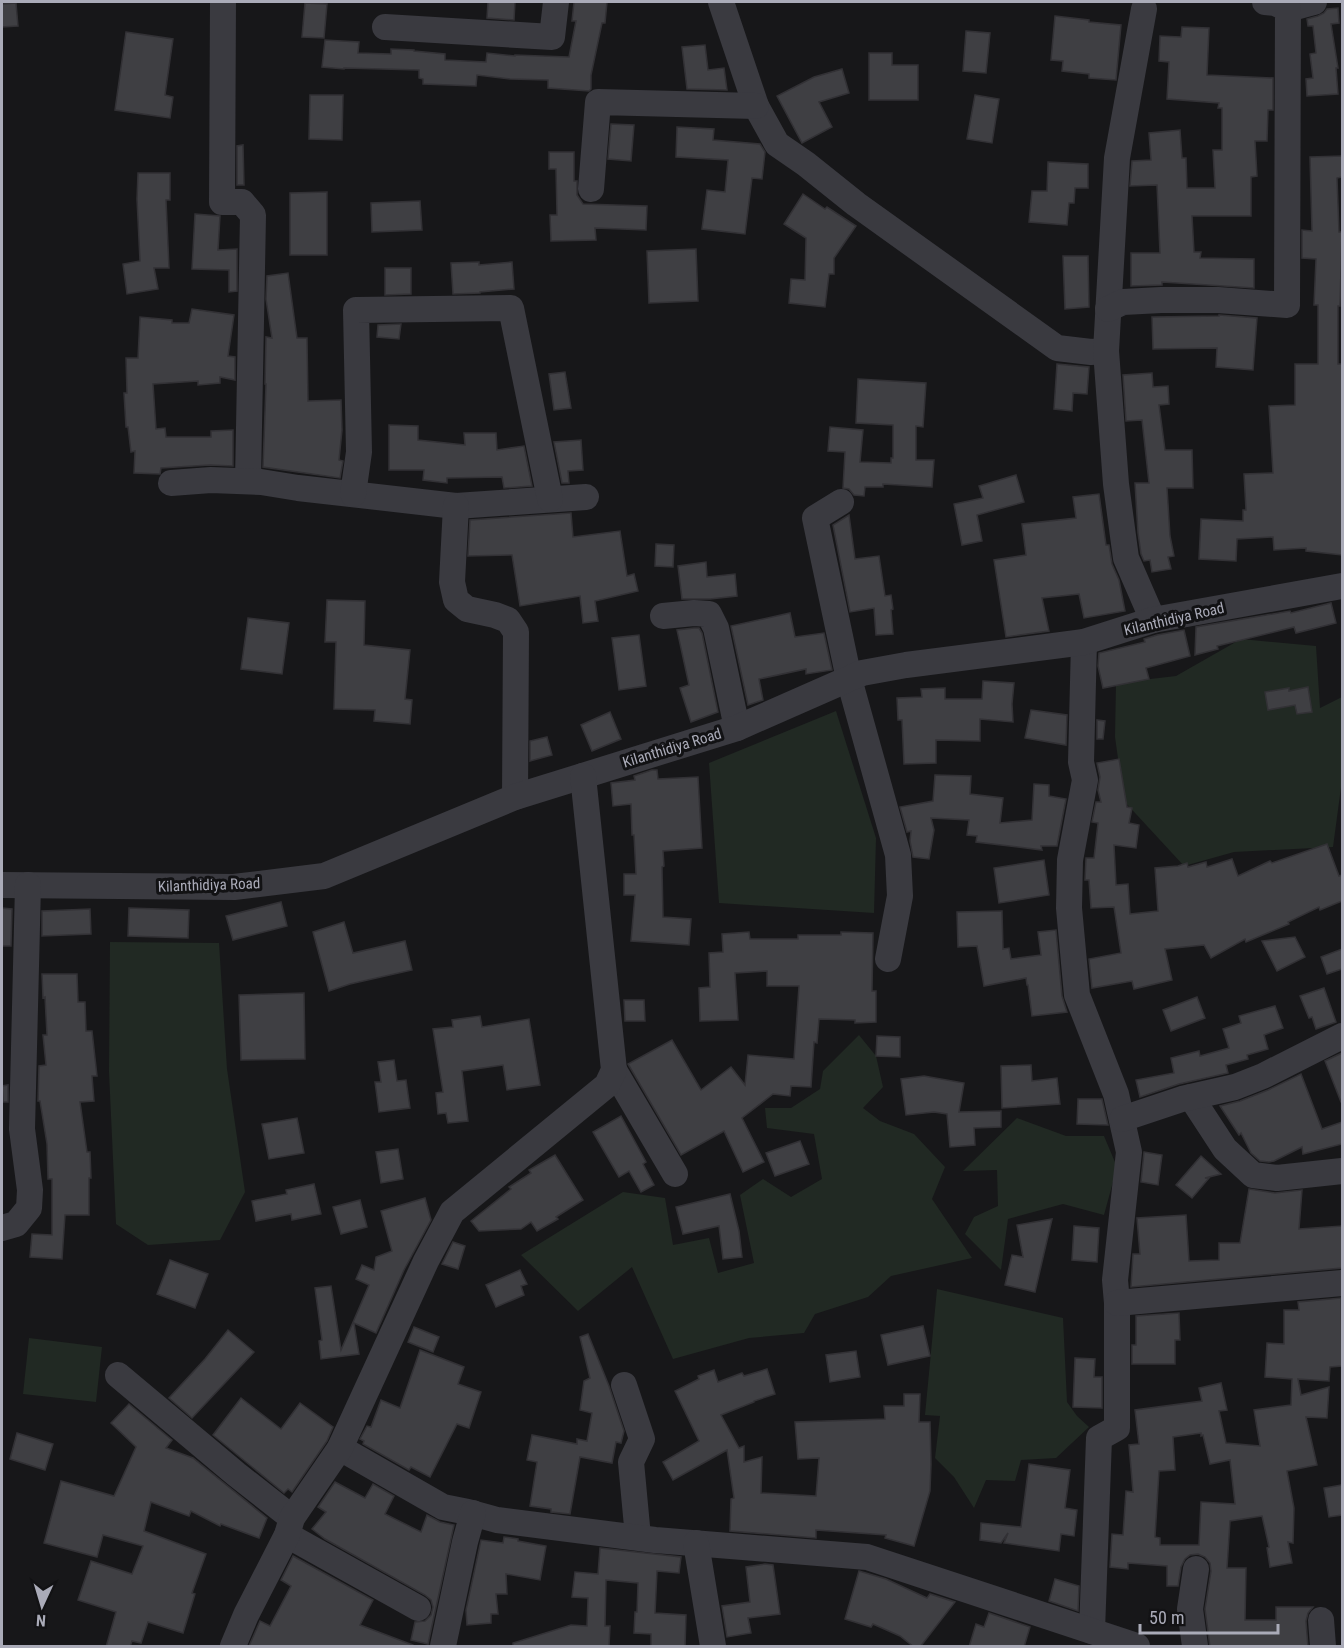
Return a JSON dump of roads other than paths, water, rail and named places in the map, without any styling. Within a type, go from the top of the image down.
[{"type":"street","points":[[224,2],[222,202],[242,202],[253,215],[248,481]]},
{"type":"street","points":[[385,27],[552,37],[556,2]]},
{"type":"street","points":[[721,2],[756,106],[777,144],[856,204],[1057,348],[1091,352],[1106,351]]},
{"type":"street","points":[[1108,309],[1123,302],[1161,300],[1218,300],[1287,305],[1277,5],[1314,2]]},
{"type":"street","points":[[1144,9],[1117,158],[1106,351],[1116,484],[1126,558],[1154,620]]},
{"type":"street","points":[[591,189],[598,102],[756,106]]},
{"type":"street","points":[[353,494],[359,452],[356,310],[511,308],[550,499]]},
{"type":"street","points":[[171,483],[211,480],[248,481],[456,506],[586,497]]},
{"type":"street","points":[[842,502],[815,518],[849,679],[898,855],[900,896],[888,959]]},
{"type":"street","points":[[456,506],[452,582],[456,600],[467,609],[508,620],[516,632],[515,797]]},
{"type":"street","name":"Kilanthidiya Road","points":[[2,885],[234,887],[324,876],[515,797],[737,728],[862,673],[906,665],[1084,642],[1154,620],[1342,586]]},
{"type":"street","points":[[663,616],[709,614],[716,628],[737,728]]},
{"type":"street","points":[[1084,642],[1081,762],[1085,780],[1070,860],[1069,908],[1077,995],[1116,1094],[1129,1152],[1115,1280],[1117,1428],[1099,1438],[1092,1631]]},
{"type":"street","points":[[583,776],[614,1070],[675,1174]]},
{"type":"street","points":[[2,1228],[16,1224],[29,1208],[30,1190],[22,1129],[28,885]]},
{"type":"street","points":[[1122,1119],[1191,1097],[1244,1084],[1301,1058],[1342,1035]]},
{"type":"street","points":[[234,1647],[246,1616],[289,1526],[340,1448],[426,1261],[452,1212],[607,1084],[614,1070]]},
{"type":"street","points":[[1191,1097],[1225,1149],[1253,1175],[1277,1178],[1342,1171]]},
{"type":"street","points":[[1117,1303],[1342,1283]]},
{"type":"street","points":[[118,1374],[236,1474],[289,1526],[418,1608]]},
{"type":"street","points":[[624,1385],[642,1439],[631,1462],[638,1537]]},
{"type":"street","points":[[340,1448],[443,1508],[497,1520],[638,1537],[867,1557],[1137,1647]]},
{"type":"street","points":[[443,1647],[473,1513]]},
{"type":"street","points":[[696,1543],[713,1647]]},
{"type":"street","points":[[1195,1647],[1190,1609],[1196,1569]]},
{"type":"street","points":[[1321,1620],[1323,1647]]}]
